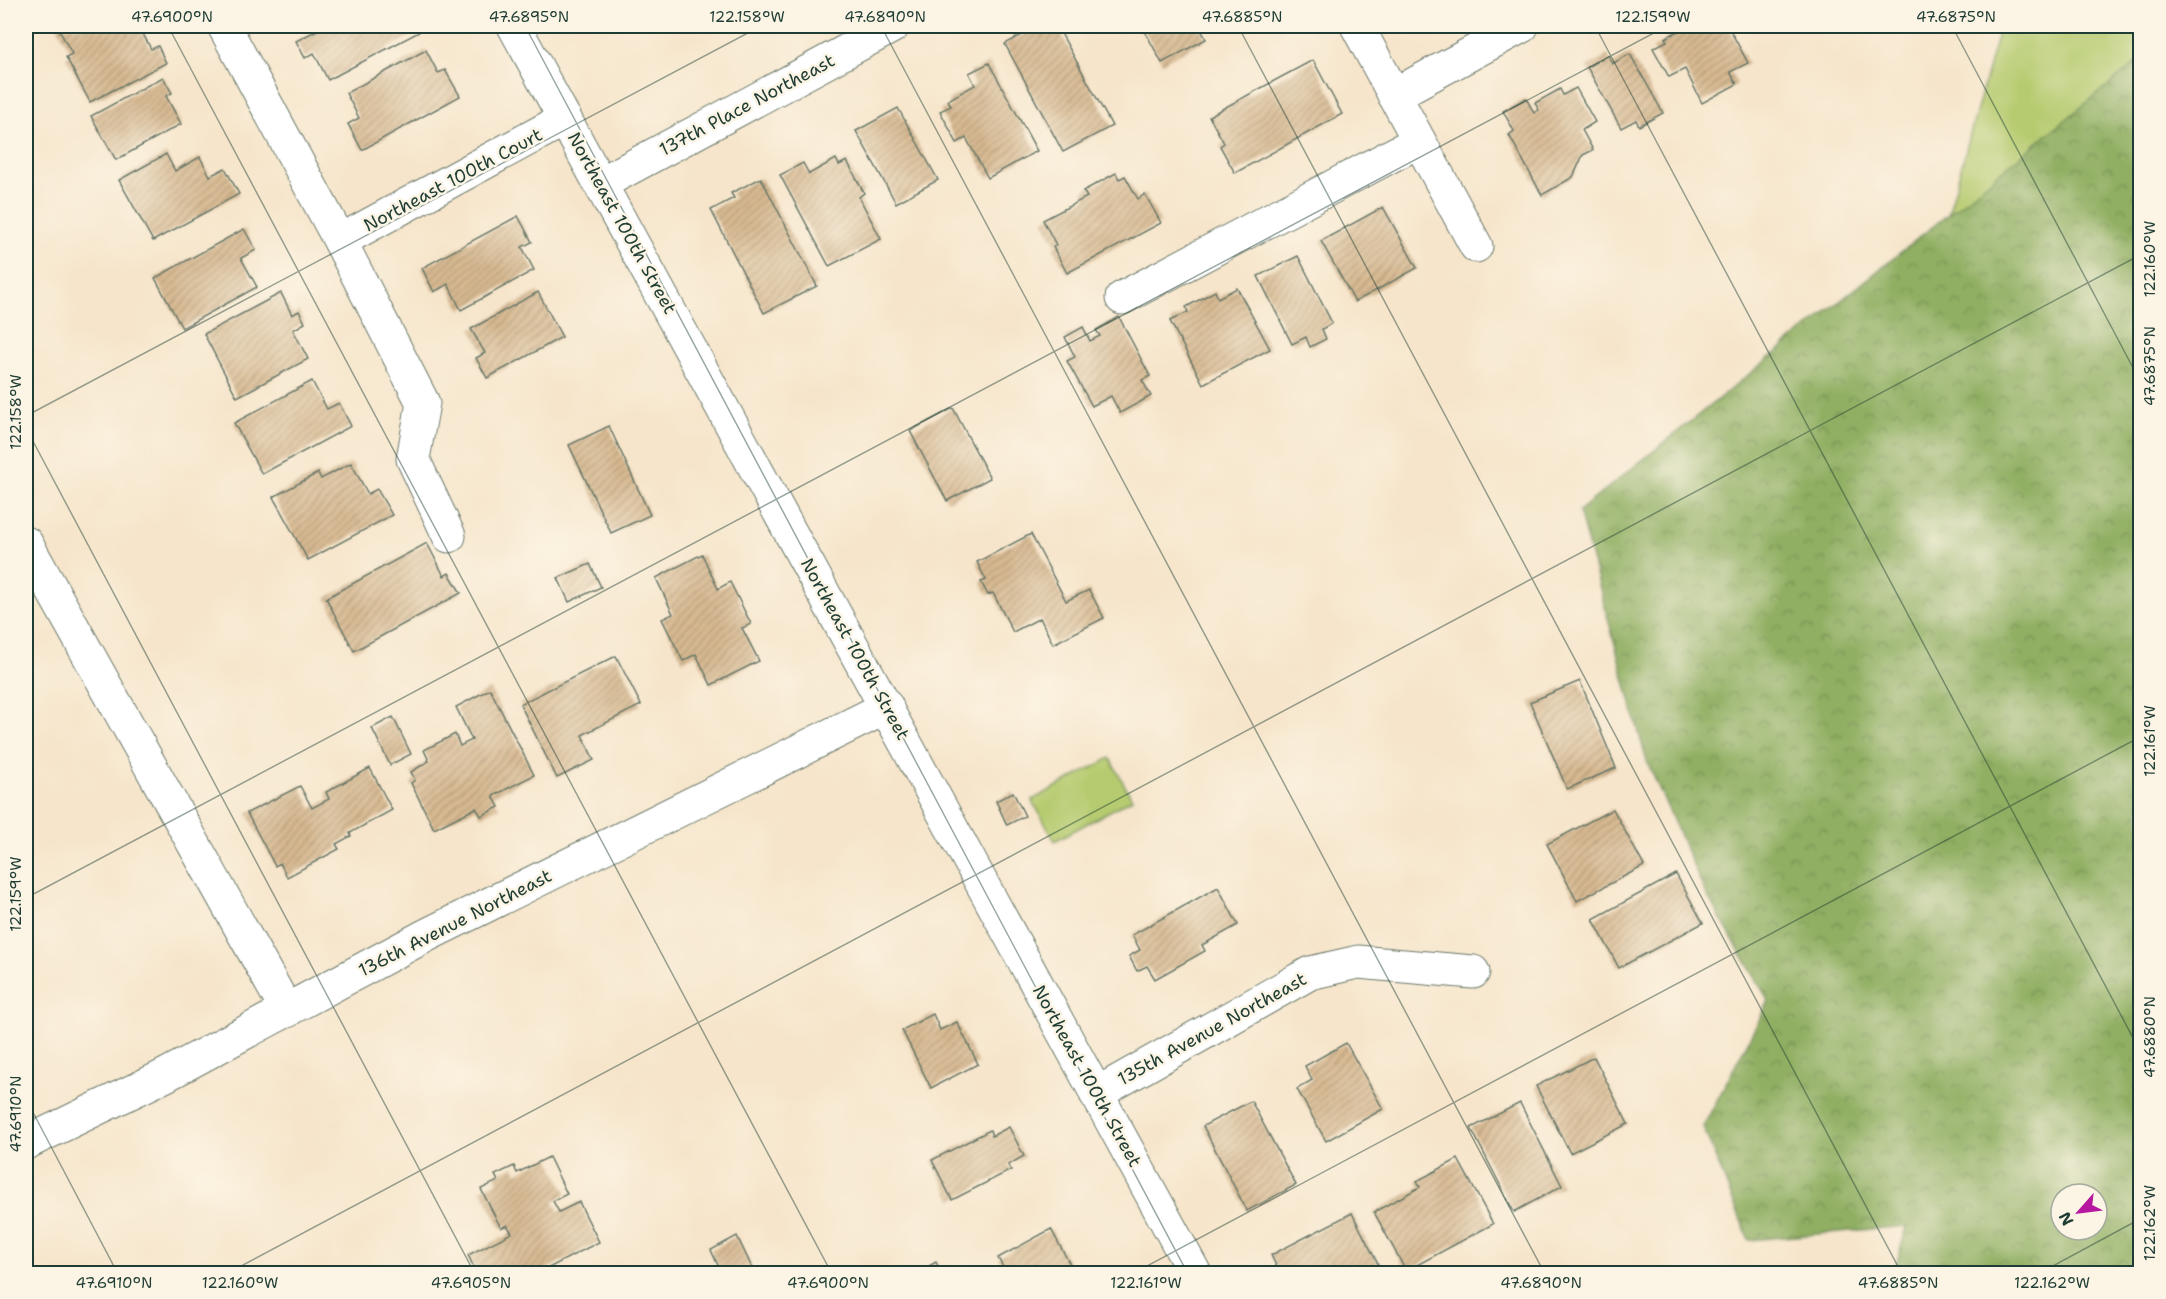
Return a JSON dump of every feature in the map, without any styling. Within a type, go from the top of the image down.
[{"type":"street","points":[[224,26],[340,241],[423,403],[413,459],[449,536]]},
{"type":"street","name":"Northeast 100th Street","points":[[514,26],[1195,1274]]},
{"type":"street","name":"137th Place Northeast","points":[[600,184],[893,26]]},
{"type":"street","points":[[1357,26],[1476,246]]},
{"type":"street","points":[[1394,95],[1522,26]]},
{"type":"street","name":"Northeast 100th Court","points":[[340,241],[565,119]]},
{"type":"street","points":[[1122,298],[1419,141]]},
{"type":"street","points":[[26,543],[287,1011]]},
{"type":"street","name":"136th Avenue Northeast","points":[[26,1143],[164,1076],[425,936],[886,707]]},
{"type":"street","name":"135th Avenue Northeast","points":[[1096,1094],[1310,972],[1358,962],[1473,972]]},
{"type":"green space","points":[[2000,26],[2140,26],[2140,60],[1948,215]]},
{"type":"green space","points":[[2140,60],[2140,1273],[1894,1273],[1907,1226],[1749,1240],[1703,1127],[1769,1001],[1705,892],[1646,759],[1579,511]]},
{"type":"green space","points":[[1110,758],[1132,799],[1055,841],[1032,800]]},
{"type":"building","points":[[57,26],[139,26],[151,49],[158,46],[166,63],[90,102],[66,57],[72,54]]},
{"type":"building","points":[[325,26],[416,26],[419,32],[328,80],[314,53],[305,58],[296,41]]},
{"type":"building","points":[[1039,26],[1057,26],[1112,126],[1063,152],[1005,44]]},
{"type":"building","points":[[1142,26],[1199,26],[1206,39],[1162,63]]},
{"type":"building","points":[[1688,26],[1728,26],[1748,63],[1730,72],[1737,84],[1702,103],[1685,69],[1669,77],[1653,48],[1667,41],[1665,38]]},
{"type":"building","points":[[426,50],[438,73],[445,70],[460,96],[362,150],[348,124],[359,118],[346,93]]},
{"type":"building","points":[[1630,54],[1663,113],[1639,126],[1636,120],[1621,128],[1587,67],[1608,55],[1612,64]]},
{"type":"building","points":[[1313,60],[1342,114],[1235,173],[1220,146],[1224,143],[1209,116]]},
{"type":"building","points":[[989,63],[1037,151],[988,178],[966,138],[957,143],[940,111],[951,106],[948,100],[975,85],[969,73]]},
{"type":"building","points":[[163,77],[172,93],[166,96],[181,124],[116,160],[91,116]]},
{"type":"building","points":[[1576,88],[1595,122],[1582,130],[1593,150],[1583,155],[1573,177],[1542,195],[1509,135],[1514,131],[1503,111],[1526,98],[1534,113],[1539,110],[1535,103],[1560,89],[1563,95]]},
{"type":"building","points":[[898,108],[938,180],[896,203],[856,131]]},
{"type":"building","points":[[166,154],[175,171],[200,157],[210,176],[225,168],[239,194],[153,241],[119,180]]},
{"type":"building","points":[[836,159],[839,165],[847,161],[864,193],[859,197],[881,239],[829,266],[780,175],[803,163],[809,174]]},
{"type":"building","points":[[1116,173],[1119,179],[1125,176],[1138,199],[1145,194],[1161,223],[1067,273],[1053,247],[1056,245],[1043,220],[1087,197],[1083,191]]},
{"type":"building","points":[[761,178],[817,286],[764,313],[711,210],[734,198],[731,193]]},
{"type":"building","points":[[1383,207],[1417,268],[1355,302],[1321,241]]},
{"type":"building","points":[[518,216],[532,242],[522,247],[534,270],[461,310],[448,284],[434,292],[422,268]]},
{"type":"building","points":[[244,229],[256,250],[241,258],[257,287],[182,328],[155,278]]},
{"type":"building","points":[[1298,256],[1332,323],[1322,329],[1326,339],[1310,347],[1306,337],[1292,344],[1258,276]]},
{"type":"building","points":[[1237,288],[1270,349],[1203,384],[1170,321],[1188,312],[1186,307],[1215,291],[1218,298]]},
{"type":"building","points":[[538,292],[562,337],[487,378],[476,358],[485,353],[471,329]]},
{"type":"building","points":[[281,293],[292,315],[299,311],[305,323],[293,330],[308,359],[237,397],[204,334]]},
{"type":"building","points":[[1119,317],[1150,376],[1142,380],[1151,396],[1120,413],[1111,396],[1092,406],[1067,361],[1075,357],[1065,337],[1083,327],[1090,341],[1100,336],[1096,330]]},
{"type":"building","points":[[312,381],[327,409],[339,403],[351,426],[262,474],[234,423]]},
{"type":"building","points":[[953,408],[990,478],[947,501],[910,431]]},
{"type":"building","points":[[609,426],[650,515],[611,533],[569,445]]},
{"type":"building","points":[[351,463],[368,494],[377,489],[392,515],[308,560],[273,497],[318,473],[321,479]]},
{"type":"building","points":[[1031,534],[1066,601],[1089,590],[1104,618],[1053,644],[1040,618],[1013,632],[993,593],[988,595],[981,582],[986,580],[977,562]]},
{"type":"building","points":[[427,543],[444,576],[449,573],[461,593],[354,651],[326,598]]},
{"type":"building","points":[[702,554],[718,589],[730,582],[751,624],[742,628],[759,661],[711,685],[696,654],[683,661],[662,619],[673,614],[656,578]]},
{"type":"building","points":[[590,564],[601,587],[569,602],[558,578]]},
{"type":"building","points":[[616,656],[641,705],[582,735],[594,760],[557,778],[520,704]]},
{"type":"building","points":[[1580,681],[1616,768],[1567,789],[1530,702]]},
{"type":"building","points":[[490,689],[534,775],[493,796],[499,807],[481,816],[476,808],[434,829],[411,783],[415,780],[411,772],[429,761],[424,750],[455,734],[460,746],[472,740],[456,707]]},
{"type":"building","points":[[393,717],[411,754],[390,765],[372,728]]},
{"type":"building","points":[[370,768],[392,810],[350,833],[351,836],[336,844],[339,849],[287,877],[280,863],[275,866],[247,813],[300,786],[312,808],[329,799],[326,792]]},
{"type":"building","points":[[1013,792],[1025,816],[1007,825],[996,801]]},
{"type":"building","points":[[1613,809],[1644,866],[1577,901],[1547,844]]},
{"type":"building","points":[[1676,874],[1703,923],[1619,968],[1593,919]]},
{"type":"building","points":[[1218,887],[1238,925],[1202,945],[1205,951],[1155,979],[1147,966],[1137,971],[1129,956],[1140,950],[1132,935]]},
{"type":"building","points":[[933,1014],[940,1030],[957,1022],[978,1064],[931,1088],[902,1030]]},
{"type":"building","points":[[1346,1043],[1383,1109],[1326,1141],[1297,1089],[1312,1080],[1305,1066]]},
{"type":"building","points":[[1594,1057],[1628,1124],[1570,1153],[1536,1086]]},
{"type":"building","points":[[1251,1101],[1296,1185],[1247,1211],[1203,1126]]},
{"type":"building","points":[[1520,1103],[1562,1186],[1514,1212],[1471,1128]]},
{"type":"building","points":[[1009,1127],[1024,1156],[1008,1165],[1011,1170],[952,1200],[932,1160],[990,1130],[992,1136]]},
{"type":"building","points":[[549,1157],[567,1194],[553,1201],[559,1212],[579,1202],[599,1242],[537,1274],[477,1274],[468,1255],[512,1233],[507,1225],[501,1228],[481,1189],[498,1181],[495,1175],[514,1166],[517,1173]]},
{"type":"building","points":[[1458,1159],[1493,1224],[1406,1271],[1374,1212],[1420,1187],[1417,1181]]},
{"type":"building","points":[[1352,1213],[1383,1274],[1280,1274],[1271,1255]]},
{"type":"building","points":[[1051,1229],[1074,1272],[1007,1274],[998,1258]]},
{"type":"building","points":[[737,1236],[755,1274],[722,1274],[711,1250]]},
{"type":"building","points":[[936,1262],[942,1274],[915,1274]]}]
